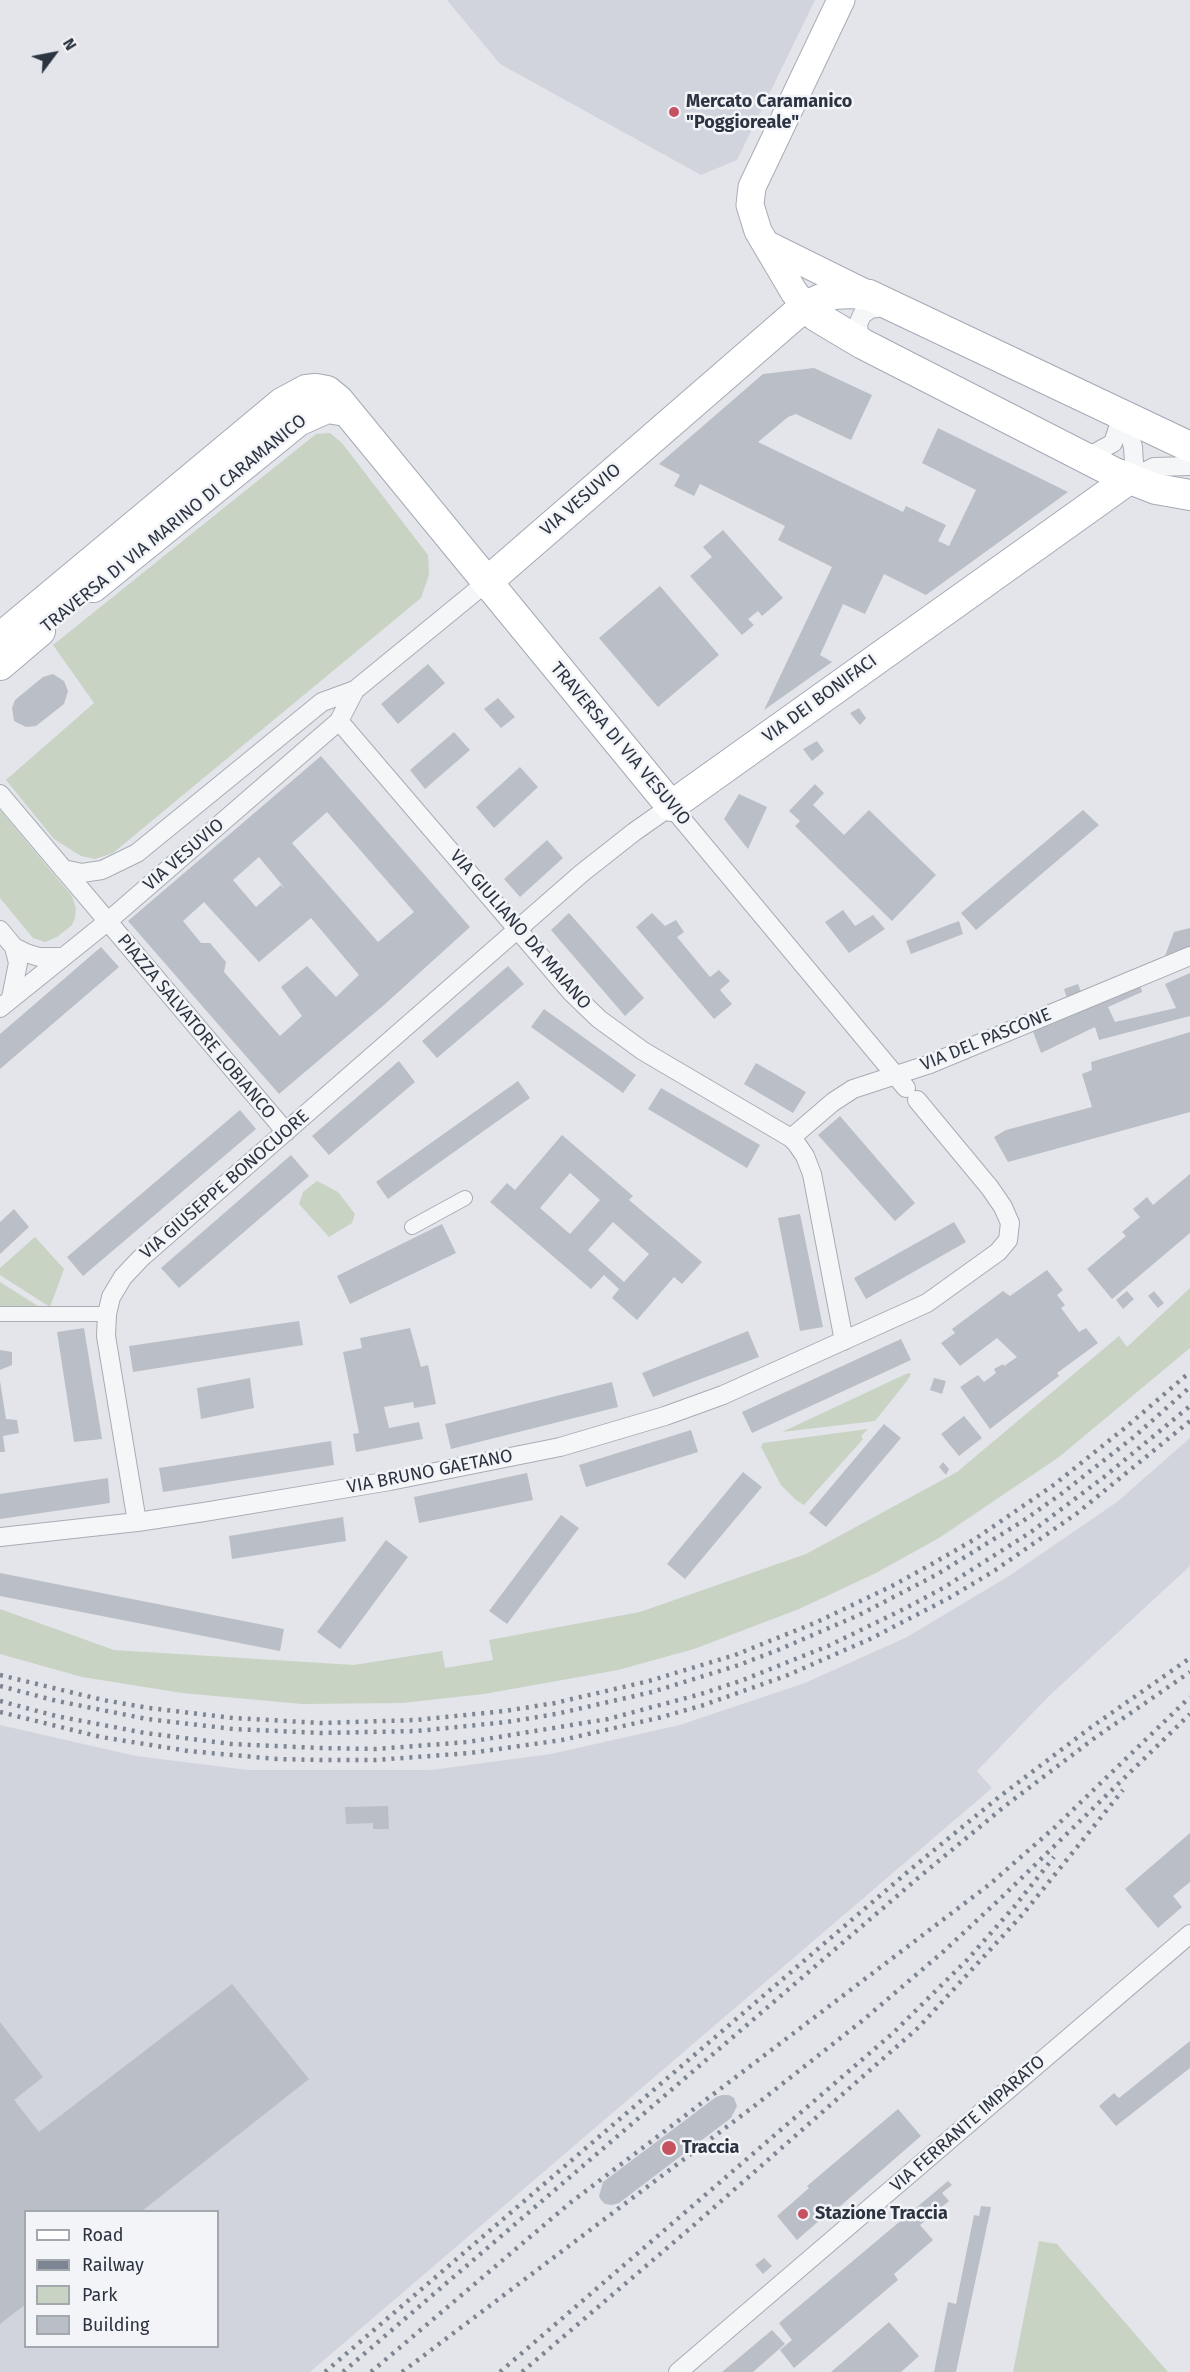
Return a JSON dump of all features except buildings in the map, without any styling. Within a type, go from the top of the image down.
[{"type":"main road","points":[[841,0],[752,187],[750,205],[754,222],[794,292],[816,316],[863,344],[1129,479],[1156,489],[1190,495]]},
{"type":"main road","points":[[765,243],[1190,447]]},
{"type":"main road","name":"VIA VESUVIO","points":[[487,582],[805,306],[833,294],[852,292],[880,300]]},
{"type":"main road","name":"TRAVERSA DI VIA MARINO DI CARAMANICO","points":[[0,638],[295,395],[306,390],[327,391],[346,411]]},
{"type":"main road","name":"TRAVERSA DI VIA MARINO DI CARAMANICO","points":[[0,665],[298,421],[327,408],[346,411]]},
{"type":"main road","name":"TRAVERSA DI VIA VESUVIO","points":[[346,411],[671,806]]},
{"type":"main road","name":"VIA DEI BONIFACI","points":[[671,806],[1129,479]]},
{"type":"street","points":[[863,344],[858,324],[862,315],[870,309],[881,306],[880,300]]},
{"type":"street","points":[[1080,454],[1095,453],[1113,443],[1119,425],[1116,413]]},
{"type":"street","points":[[1116,413],[1129,433],[1133,447],[1134,463],[1129,479]]},
{"type":"street","points":[[1129,479],[1154,467],[1190,466]]},
{"type":"street","name":"VIA VESUVIO","points":[[63,869],[82,873],[102,870],[137,853],[321,702],[355,690],[487,582]]},
{"type":"street","name":"VIA VESUVIO","points":[[6,1003],[107,922],[339,722],[355,690]]},
{"type":"street","name":"VIA GIULIANO DA MAIANO","points":[[339,722],[571,992],[599,1019],[625,1039],[791,1138],[805,1156],[812,1174],[844,1341]]},
{"type":"street","name":"PIAZZA SALVATORE LOBIANCO","points":[[0,794],[286,1132]]},
{"type":"street","name":"VIA DEI BONIFACI","points":[[518,929],[618,843],[671,806]]},
{"type":"street","name":"TRAVERSA DI VIA VESUVIO","points":[[671,806],[906,1088]]},
{"type":"street","name":"VIA GIUSEPPE BONOCUORE","points":[[137,1522],[106,1336],[107,1314],[111,1297],[123,1277],[141,1258],[518,929]]},
{"type":"street","points":[[0,930],[14,947],[18,963],[6,1003]]},
{"type":"street","points":[[14,947],[39,957],[63,957]]},
{"type":"street","name":"VIA DEL PASCONE","points":[[791,1138],[843,1094],[906,1088],[930,1064],[1190,956]]},
{"type":"street","points":[[844,1341],[927,1303],[992,1257],[1008,1240],[1010,1223],[1003,1207],[990,1188],[906,1088]]},
{"type":"street","points":[[412,1227],[465,1198]]},
{"type":"street","points":[[0,1314],[107,1314]]},
{"type":"street","name":"VIA BRUNO GAETANO","points":[[0,1537],[137,1522],[390,1481],[560,1447],[665,1416],[723,1395],[844,1341]]},
{"type":"street","name":"VIA FERRANTE IMPARATO","points":[[678,2372],[1190,1934]]},
{"type":"shaded area","name":"Mercato Caramanico \"Poggioreale\"","points":[[447,0],[815,0],[737,160],[701,175],[500,64]]},
{"type":"shaded area","points":[[1190,1438],[1190,1566],[1048,1697],[977,1771],[992,1788],[310,2372],[0,2372],[0,1725],[136,1756],[248,1770],[431,1770],[551,1754],[680,1725],[805,1683],[907,1637],[1009,1576],[1117,1502]]},
{"type":"green space","points":[[330,433],[342,443],[428,555],[429,575],[421,598],[113,853],[95,859],[81,856],[54,839],[6,780],[94,703],[53,645],[316,434]]},
{"type":"green space","points":[[0,810],[72,896],[76,908],[72,925],[57,937],[45,942],[33,938],[0,898]]},
{"type":"green space","points":[[317,1181],[338,1192],[355,1214],[352,1223],[329,1237],[299,1204],[303,1192]]},
{"type":"green space","points":[[35,1237],[64,1269],[50,1307],[0,1275],[0,1268]]},
{"type":"green space","points":[[0,1282],[41,1308],[0,1310]]},
{"type":"green space","points":[[1190,1288],[1190,1348],[1059,1457],[939,1538],[876,1573],[799,1609],[694,1649],[618,1670],[484,1694],[402,1703],[302,1704],[182,1693],[82,1677],[0,1654],[0,1609],[114,1650],[354,1665],[442,1651],[445,1668],[493,1660],[489,1640],[640,1612],[806,1554],[957,1472],[1119,1336],[1127,1347]]},
{"type":"green space","points":[[908,1373],[911,1374],[907,1381],[875,1421],[782,1432]]},
{"type":"green space","points":[[868,1429],[861,1436],[863,1439],[804,1505],[781,1485],[761,1447],[763,1443]]},
{"type":"green space","points":[[1039,2241],[1057,2244],[1168,2372],[1013,2372]]},
{"type":"railway","points":[[0,1675],[103,1700],[149,1708],[233,1718],[321,1723],[416,1720],[505,1711],[555,1703],[649,1681],[735,1655],[817,1622],[930,1565],[975,1539],[1055,1484],[1190,1372]]},
{"type":"railway","points":[[0,1686],[57,1701],[147,1719],[233,1729],[322,1733],[417,1731],[507,1722],[556,1714],[652,1692],[739,1665],[778,1650],[859,1615],[936,1575],[1023,1521],[1061,1494],[1135,1436],[1190,1387]]},
{"type":"railway","points":[[0,1701],[56,1716],[145,1733],[231,1744],[320,1748],[376,1749],[468,1742],[608,1719],[743,1680],[828,1646],[904,1609],[943,1588],[1031,1532],[1104,1477],[1190,1406]]},
{"type":"railway","points":[[0,1712],[101,1737],[188,1751],[277,1759],[320,1760],[376,1760],[470,1753],[562,1740],[658,1718],[704,1705],[788,1675],[870,1639],[949,1598],[994,1571],[1076,1514],[1190,1421]]},
{"type":"railway","points":[[325,2372],[911,1869],[999,1797],[1090,1728],[1190,1658]]},
{"type":"railway","points":[[343,2372],[918,1878],[1005,1806],[1096,1737],[1190,1672]]},
{"type":"railway","points":[[371,2372],[570,2203],[990,1884],[1054,1828],[1190,1697]]},
{"type":"railway","points":[[402,2372],[753,2107],[862,2021],[944,1951],[1002,1897],[1190,1714]]},
{"type":"railway","points":[[522,2372],[694,2225],[919,2027],[1023,1914],[1123,1790]]},
{"type":"railway","points":[[500,2372],[893,2033],[967,1960],[1054,1857]]},
{"type":"place","name":"Mercato Caramanico \"Poggioreale\"","points":[[674,112]]},
{"type":"place","name":"Traccia","points":[[669,2148]]},
{"type":"place","name":"Stazione Traccia","points":[[803,2214]]}]
